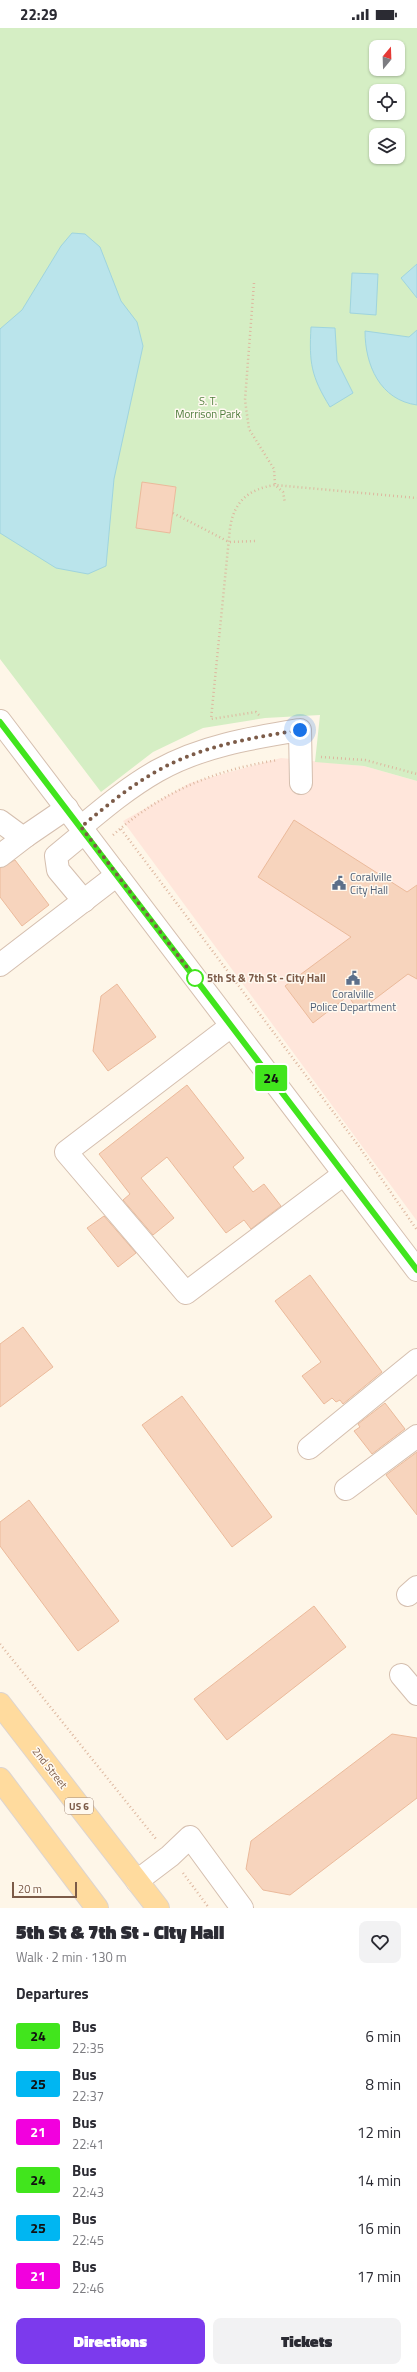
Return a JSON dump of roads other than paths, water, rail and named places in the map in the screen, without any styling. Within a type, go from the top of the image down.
[{"type":"main road","name":"2nd Street","points":[[0,1704],[158,1908]]},
{"type":"main road","points":[[0,1779],[97,1908]]},
{"type":"street","points":[[84,901],[58,870],[56,856],[121,794],[158,771],[198,753],[239,740],[300,730],[301,783]]},
{"type":"street","points":[[3,733],[67,808],[417,1270]]},
{"type":"street","points":[[0,856],[67,808]]},
{"type":"street","points":[[0,821],[19,835],[26,836]]},
{"type":"street","points":[[0,965],[117,875]]},
{"type":"street","points":[[231,1026],[66,1152],[186,1293],[344,1174]]},
{"type":"street","points":[[309,1448],[417,1360]]},
{"type":"street","points":[[346,1489],[417,1436]]},
{"type":"street","points":[[401,1675],[417,1694]]},
{"type":"street","points":[[137,1880],[170,1856],[190,1837],[242,1908]]},
{"type":"water","points":[[72,233],[85,234],[100,247],[121,301],[137,322],[143,346],[114,479],[106,566],[88,574],[56,568],[0,533],[0,329],[22,310],[61,246]]},
{"type":"water","points":[[417,264],[417,298],[401,278]]},
{"type":"water","points":[[352,273],[378,274],[376,315],[350,313]]},
{"type":"water","points":[[311,327],[335,328],[337,361],[353,393],[330,407],[315,378],[310,350]]},
{"type":"water","points":[[417,330],[417,405],[404,402],[393,396],[377,379],[368,356],[365,331],[409,337]]},
{"type":"place","name":"Coralville City Hall","points":[[339,883]]},
{"type":"place","name":"5th St & 7th St - City Hall","points":[[195,978]]},
{"type":"place","name":"Coralville Police Department","points":[[353,978]]},
{"type":"park label","name":"S. T. Morrison Park","points":[[208,407]]}]
